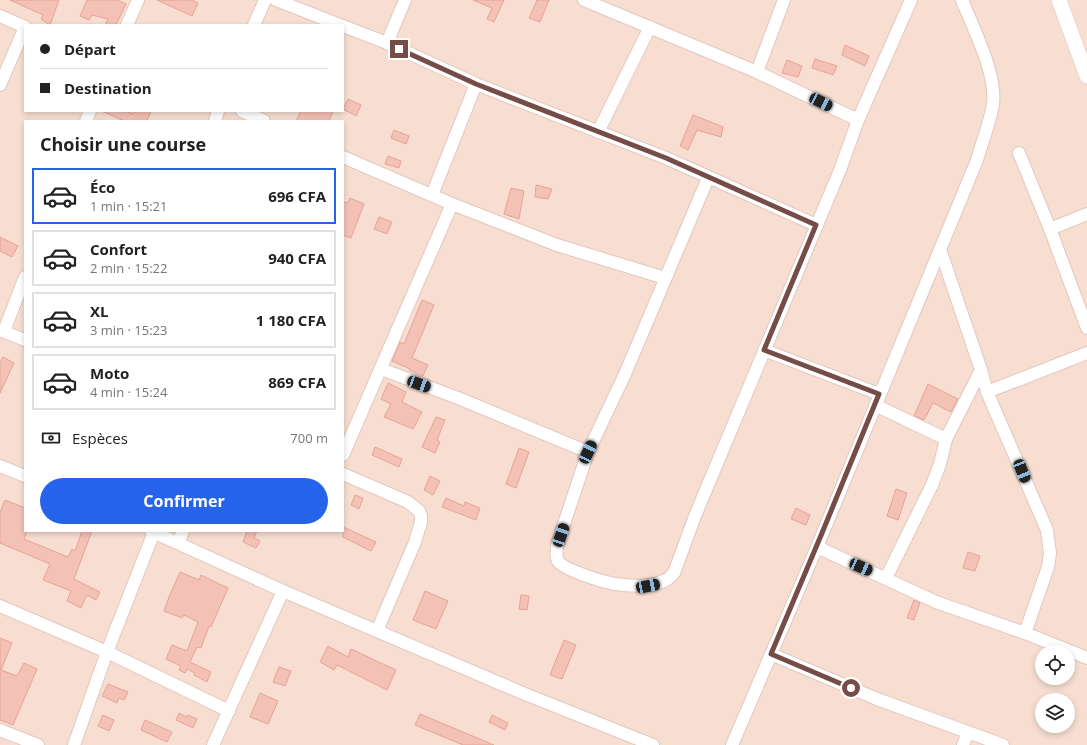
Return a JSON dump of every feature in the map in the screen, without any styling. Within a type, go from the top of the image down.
[{"type":"street","points":[[127,24],[138,0]]},
{"type":"street","points":[[254,24],[265,0]]},
{"type":"street","points":[[276,0],[337,24]]},
{"type":"street","points":[[387,43],[405,0]]},
{"type":"street","points":[[584,0],[757,72],[858,120]]},
{"type":"street","points":[[757,72],[784,0]]},
{"type":"street","points":[[708,178],[625,374],[588,452],[557,545],[556,555],[558,561],[565,567],[581,574],[614,584],[648,586],[669,579],[674,573],[695,516],[840,170],[858,120],[911,0]]},
{"type":"street","points":[[732,745],[977,160],[992,105],[993,91],[990,72],[962,0]]},
{"type":"street","points":[[1059,0],[1087,76]]},
{"type":"street","points":[[0,16],[24,27]]},
{"type":"street","points":[[344,26],[387,43],[476,84],[666,158],[816,225]]},
{"type":"street","points":[[598,132],[650,27]]},
{"type":"street","points":[[0,86],[24,29]]},
{"type":"street","points":[[432,195],[476,84]]},
{"type":"street","points":[[244,112],[262,120]]},
{"type":"street","points":[[1019,153],[1050,229],[1087,328]]},
{"type":"street","points":[[344,157],[452,204],[558,245],[665,278]]},
{"type":"street","points":[[344,453],[452,204]]},
{"type":"street","points":[[1050,229],[1087,214]]},
{"type":"street","points":[[940,249],[987,392],[1047,530],[1050,542],[1048,567],[1025,633]]},
{"type":"street","points":[[24,280],[2,330],[24,340]]},
{"type":"street","points":[[764,350],[877,400],[946,438]]},
{"type":"street","points":[[987,392],[1087,353]]},
{"type":"street","points":[[380,369],[458,398],[588,452]]},
{"type":"street","points":[[886,578],[932,485],[940,464],[946,438],[981,370]]},
{"type":"street","points":[[0,466],[24,476]]},
{"type":"street","points":[[344,474],[408,502],[415,506],[421,516],[421,522],[415,542],[377,631]]},
{"type":"street","points":[[74,745],[107,652],[153,532],[283,591],[525,694],[653,745]]},
{"type":"street","points":[[178,543],[183,532]]},
{"type":"street","points":[[816,547],[936,602],[1025,633],[1087,658]]},
{"type":"street","points":[[213,745],[283,591]]},
{"type":"street","points":[[0,606],[107,652],[229,711]]},
{"type":"street","points":[[771,654],[877,700],[1003,745]]},
{"type":"street","points":[[0,730],[38,745]]},
{"type":"street","points":[[963,745],[968,732]]},
{"type":"shaded area","points":[[0,0],[1087,0],[1087,745],[0,745]]},
{"type":"building","points":[[10,0],[59,0],[50,24],[41,19],[43,15]]},
{"type":"building","points":[[87,0],[117,0],[126,4],[116,24],[106,24],[108,19],[92,15],[89,20],[80,16]]},
{"type":"building","points":[[157,0],[191,0],[198,3],[192,16]]},
{"type":"building","points":[[473,0],[504,0],[494,22],[487,19],[492,8]]},
{"type":"building","points":[[537,0],[549,0],[540,22],[529,18]]},
{"type":"building","points":[[845,45],[869,56],[865,66],[842,55]]},
{"type":"building","points":[[815,59],[837,66],[833,75],[812,68]]},
{"type":"building","points":[[787,60],[802,66],[798,77],[782,73]]},
{"type":"building","points":[[348,99],[361,105],[356,116],[344,110]]},
{"type":"building","points":[[104,112],[128,112],[133,114],[134,112],[151,112],[147,120],[122,120]]},
{"type":"building","points":[[300,112],[333,112],[329,120],[296,120]]},
{"type":"building","points":[[693,115],[723,127],[721,137],[697,130],[688,150],[680,146]]},
{"type":"building","points":[[394,130],[409,136],[406,144],[391,138]]},
{"type":"building","points":[[388,156],[401,161],[399,168],[385,164]]},
{"type":"building","points":[[536,185],[552,189],[548,199],[535,197]]},
{"type":"building","points":[[511,188],[524,191],[519,219],[504,214]]},
{"type":"building","points":[[350,198],[364,204],[351,238],[344,235],[344,202],[348,203]]},
{"type":"building","points":[[379,217],[392,222],[387,234],[374,229]]},
{"type":"building","points":[[0,237],[18,246],[12,257],[0,251]]},
{"type":"building","points":[[422,300],[434,305],[412,358],[428,365],[423,376],[392,361],[400,342],[404,344]]},
{"type":"building","points":[[3,357],[14,363],[0,393],[0,363]]},
{"type":"building","points":[[388,383],[406,392],[402,402],[422,412],[413,429],[384,417],[391,404],[381,399]]},
{"type":"building","points":[[928,384],[958,399],[951,412],[933,403],[924,420],[914,416]]},
{"type":"building","points":[[436,417],[445,420],[437,440],[440,442],[435,453],[422,447]]},
{"type":"building","points":[[375,447],[402,459],[399,467],[372,455]]},
{"type":"building","points":[[519,448],[529,452],[516,488],[506,484]]},
{"type":"building","points":[[430,476],[440,481],[433,495],[424,490]]},
{"type":"building","points":[[896,489],[907,493],[898,520],[887,516]]},
{"type":"building","points":[[355,495],[363,498],[359,509],[351,505]]},
{"type":"building","points":[[446,498],[464,506],[465,502],[480,508],[476,520],[442,507]]},
{"type":"building","points":[[5,500],[24,508],[24,532],[27,532],[24,539],[68,557],[72,549],[75,551],[82,532],[92,532],[74,579],[100,592],[96,600],[87,595],[81,608],[67,601],[71,591],[43,580],[50,564],[0,543],[0,513]]},
{"type":"building","points":[[796,508],[810,515],[806,525],[791,519]]},
{"type":"building","points":[[344,527],[376,542],[371,551],[343,537]]},
{"type":"building","points":[[247,532],[257,532],[254,538],[260,541],[256,548],[243,542]]},
{"type":"building","points":[[968,552],[980,556],[975,571],[963,568]]},
{"type":"building","points":[[180,572],[199,580],[201,575],[228,588],[211,627],[209,626],[201,648],[197,647],[190,662],[211,672],[207,682],[194,675],[195,673],[187,669],[185,673],[179,670],[181,666],[166,659],[172,645],[187,651],[198,622],[184,615],[182,618],[164,611]]},
{"type":"building","points":[[425,591],[448,601],[436,629],[413,620]]},
{"type":"building","points":[[521,595],[529,596],[527,610],[519,609]]},
{"type":"building","points":[[914,600],[920,603],[914,620],[907,618]]},
{"type":"building","points":[[0,638],[12,643],[1,670],[17,676],[24,663],[37,669],[13,725],[0,720]]},
{"type":"building","points":[[564,640],[576,645],[562,679],[550,675]]},
{"type":"building","points":[[328,646],[348,657],[351,649],[396,670],[387,690],[337,665],[334,670],[320,662]]},
{"type":"building","points":[[279,667],[291,671],[285,686],[273,682]]},
{"type":"building","points":[[108,684],[128,692],[124,700],[119,698],[117,703],[102,696]]},
{"type":"building","points":[[260,693],[278,701],[268,724],[250,717]]},
{"type":"building","points":[[179,713],[187,717],[188,715],[197,719],[193,728],[176,720]]},
{"type":"building","points":[[420,714],[494,745],[463,745],[415,725]]},
{"type":"building","points":[[103,715],[114,720],[109,731],[98,726]]},
{"type":"building","points":[[492,715],[508,723],[505,730],[489,722]]},
{"type":"building","points":[[145,720],[172,732],[167,742],[141,730]]},
{"type":"route","points":[[399,49],[476,84],[666,158],[816,225],[764,350],[879,394],[771,654],[851,688]]}]
